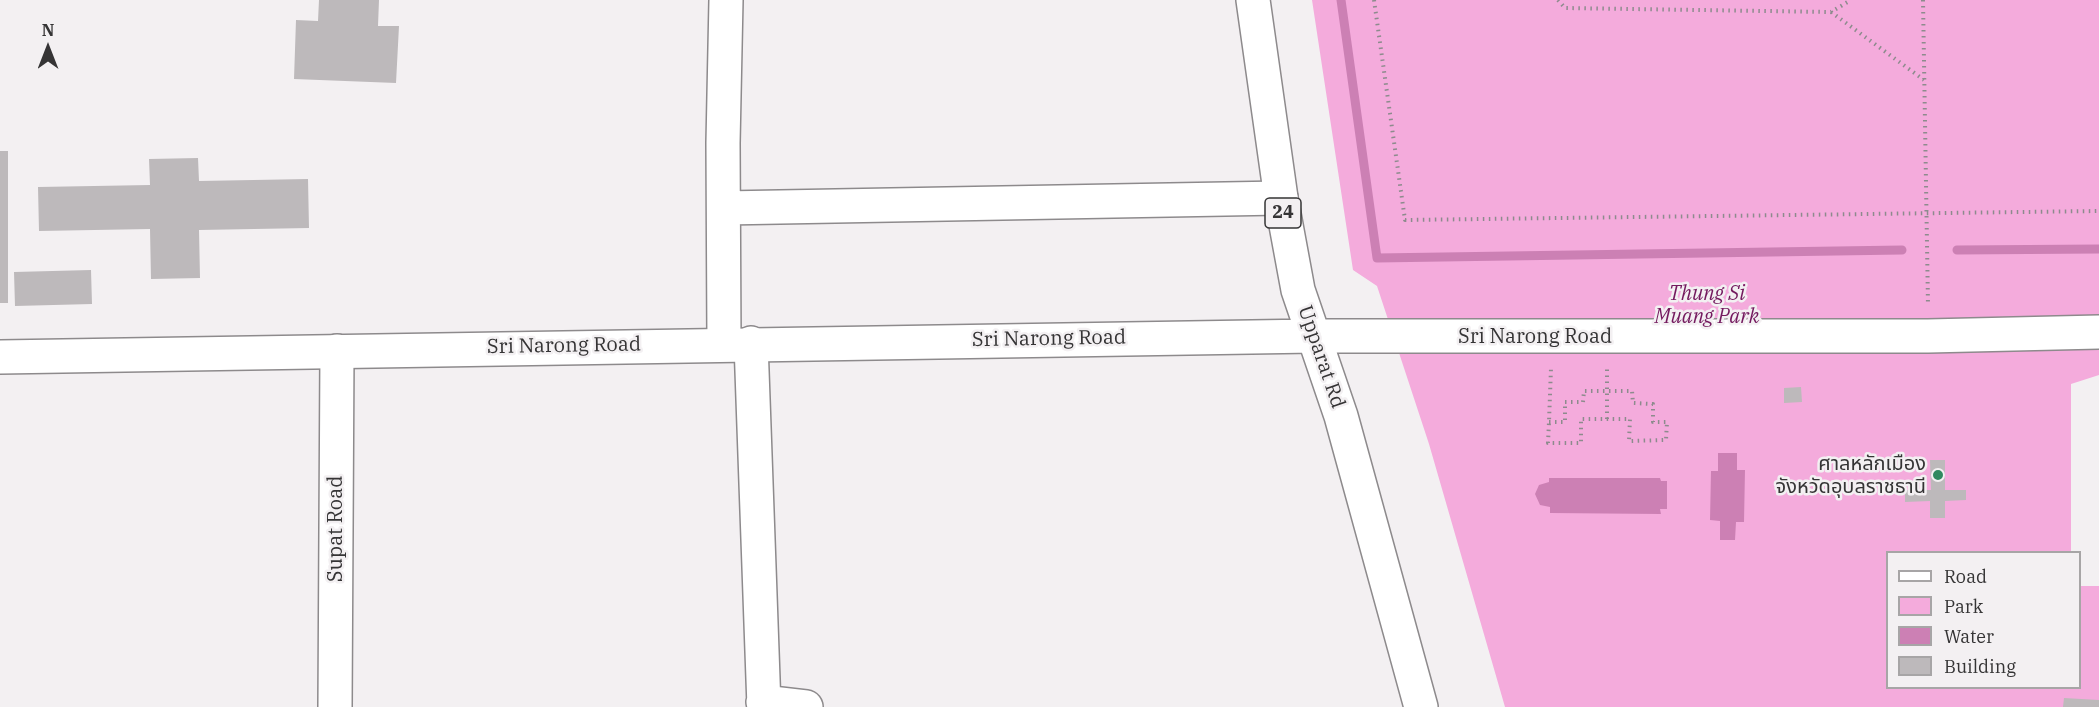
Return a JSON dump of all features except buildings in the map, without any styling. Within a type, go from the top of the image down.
[{"type":"main road","points":[[726,0],[724,208],[738,343],[764,704],[806,707]]},
{"type":"main road","name":"Upparat Rd","points":[[1253,0],[1281,198],[1298,290],[1341,416],[1420,707]]},
{"type":"main road","points":[[724,208],[1281,198]]},
{"type":"main road","name":"Sri Narong Road","points":[[0,357],[738,343],[1314,336],[1928,336],[2099,332]]},
{"type":"main road","name":"Supat Road","points":[[335,707],[337,351]]},
{"type":"path","points":[[1374,0],[1406,220],[2099,211]]},
{"type":"path","points":[[1558,0],[1565,8],[1831,12],[1851,0]]},
{"type":"path","points":[[1923,0],[1928,336]]},
{"type":"path","points":[[1831,12],[1924,80]]},
{"type":"path","points":[[1549,422],[1565,422],[1565,402],[1583,402],[1584,391],[1632,391],[1633,403],[1653,404],[1653,422],[1667,422],[1666,440],[1629,441],[1630,419],[1581,419],[1581,443],[1548,443],[1552,337]]},
{"type":"path","points":[[1607,382],[1607,419]]},
{"type":"green space","name":"Thung Si Muang Park","points":[[1312,0],[2099,0],[2099,375],[2071,384],[2071,551],[1886,551],[1886,689],[2081,689],[2081,586],[2099,586],[2099,707],[1505,707],[1429,444],[1377,286],[1353,270]]},
{"type":"water","points":[[1718,453],[1737,453],[1737,470],[1745,470],[1744,522],[1736,522],[1735,540],[1720,540],[1720,521],[1710,520],[1711,471],[1718,471]]},
{"type":"water","points":[[1549,478],[1660,478],[1661,481],[1667,481],[1667,509],[1660,509],[1661,514],[1550,513],[1550,507],[1540,505],[1535,494],[1539,485],[1549,482]]},
{"type":"waterway","points":[[1341,0],[1377,258],[1902,250]]},
{"type":"waterway","points":[[1957,250],[2099,249]]},
{"type":"place","name":"ศาลหลักเมือง จังหวัดอุบลราชธานี","points":[[1938,475]]}]
